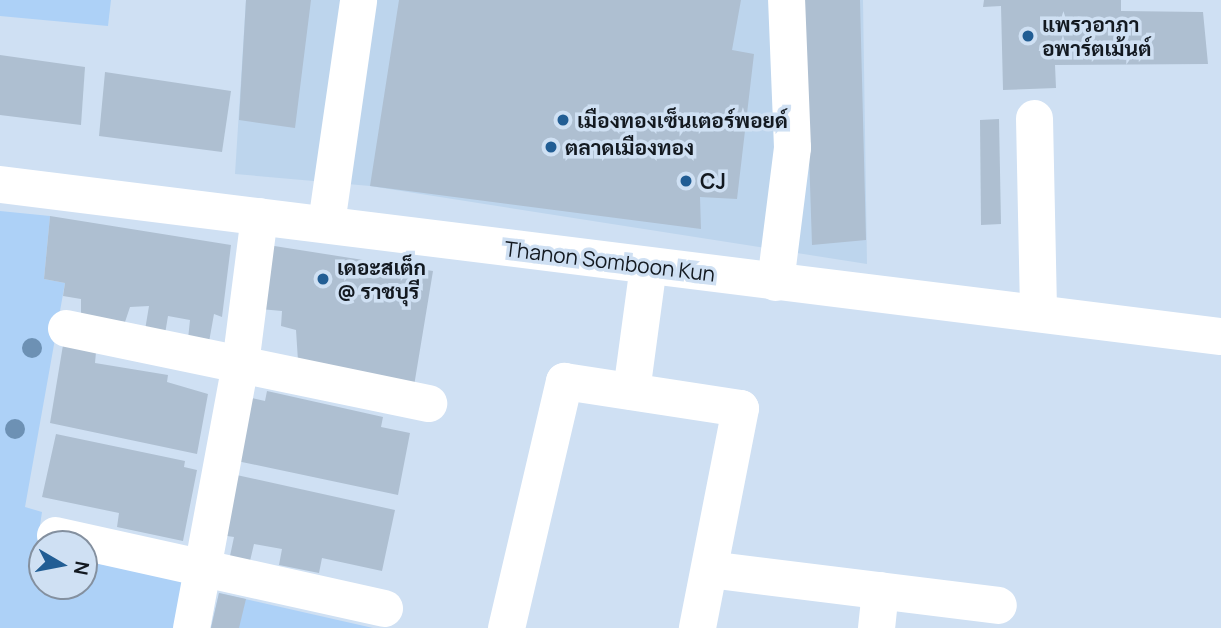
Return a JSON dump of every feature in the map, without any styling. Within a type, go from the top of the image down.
[{"type":"street","points":[[326,223],[358,0]]},
{"type":"street","points":[[775,282],[792,147],[786,0]]},
{"type":"street","points":[[1034,118],[1038,312]]},
{"type":"street","name":"Thanon Somboon Kun","points":[[0,184],[1221,336]]},
{"type":"street","points":[[191,628],[240,364],[259,216]]},
{"type":"street","points":[[631,391],[648,266]]},
{"type":"street","points":[[66,328],[428,403]]},
{"type":"street","points":[[506,628],[564,381],[740,408],[697,628]]},
{"type":"street","points":[[98,545],[384,608]]},
{"type":"street","points":[[709,569],[998,605]]},
{"type":"street","points":[[876,628],[880,590]]},
{"type":"shaded area","points":[[0,0],[111,0],[108,26],[0,16]]},
{"type":"shaded area","name":"ตลาดเมืองทอง","points":[[246,0],[863,0],[867,264],[370,186],[235,174]]},
{"type":"shaded area","points":[[0,211],[50,216],[44,279],[65,283],[25,507],[42,512],[39,530],[28,530],[28,600],[98,600],[98,564],[185,580],[176,628],[0,628]]},
{"type":"shaded area","points":[[219,593],[373,628],[211,628]]},
{"type":"building","points":[[246,0],[311,0],[295,128],[239,120]]},
{"type":"building","name":"เมืองทองเซ็นเตอร์พอยด์","points":[[399,0],[741,0],[732,50],[754,54],[737,199],[700,197],[701,229],[370,186]]},
{"type":"building","points":[[804,0],[860,0],[866,240],[812,245]]},
{"type":"building","points":[[984,0],[1121,0],[1121,11],[1203,12],[1208,64],[1055,65],[1056,88],[1003,90],[1001,6],[983,7]]},
{"type":"building","points":[[0,55],[85,67],[81,125],[0,115]]},
{"type":"building","points":[[105,72],[231,91],[222,152],[99,136]]},
{"type":"building","points":[[999,119],[1001,224],[981,225],[980,120]]},
{"type":"building","points":[[50,216],[231,245],[222,317],[214,314],[209,342],[188,339],[190,320],[168,316],[165,334],[145,330],[149,306],[130,307],[125,322],[81,316],[81,299],[63,296],[65,283],[44,279]]},
{"type":"building","points":[[268,245],[433,271],[414,386],[298,361],[296,330],[281,326],[282,311],[260,309]]},
{"type":"building","points":[[63,345],[96,352],[95,363],[168,375],[167,382],[208,394],[197,454],[50,423]]},
{"type":"building","points":[[267,391],[383,417],[381,427],[410,433],[398,495],[237,461],[248,397],[265,401]]},
{"type":"building","points":[[56,434],[185,461],[184,467],[197,470],[183,541],[117,527],[119,513],[42,497]]},
{"type":"building","points":[[232,474],[395,510],[382,571],[322,558],[319,573],[279,565],[282,549],[254,544],[250,561],[230,556],[234,537],[220,535]]},
{"type":"building","points":[[219,593],[246,599],[239,628],[211,628]]},
{"type":"place","name":"แพรวอาภา อพาร์ตเม้นต์","points":[[1028,36]]},
{"type":"place","name":"เมืองทองเซ็นเตอร์พอยด์","points":[[563,120]]},
{"type":"place","name":"ตลาดเมืองทอง","points":[[551,147]]},
{"type":"place","name":"CJ","points":[[686,181]]},
{"type":"place","name":"เดอะสเต็ก @ ราชบุรี","points":[[323,279]]}]
